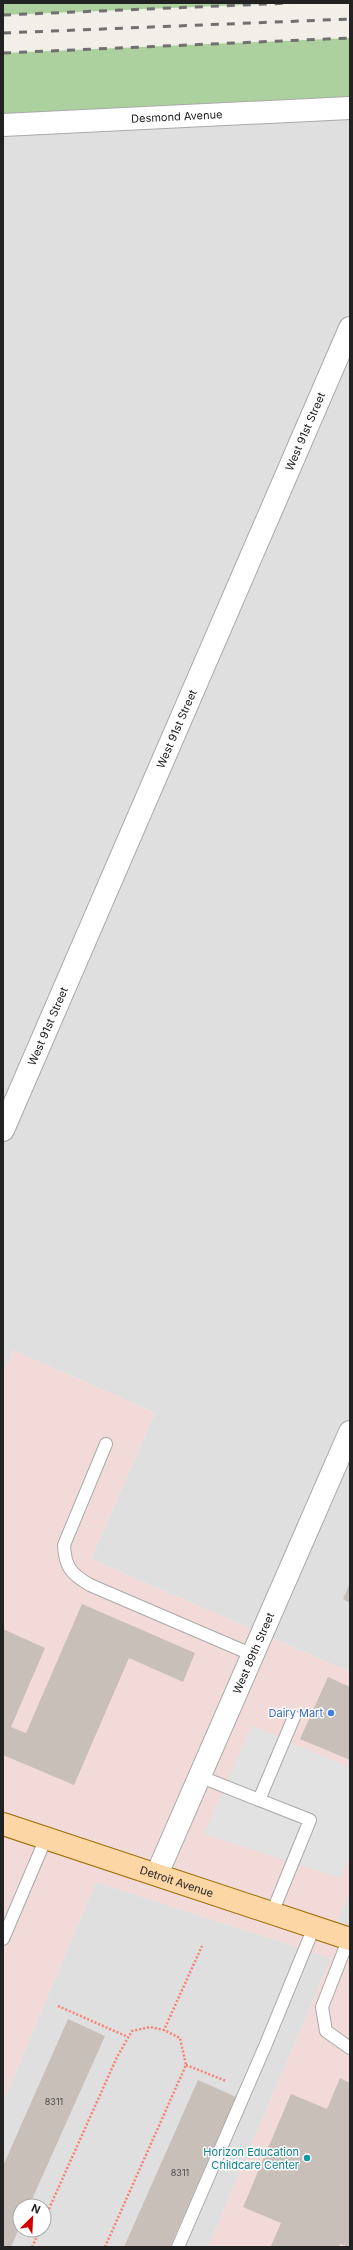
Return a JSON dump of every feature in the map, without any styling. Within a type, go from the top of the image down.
[{"type":"main road","name":"Detroit Avenue","points":[[3,1824],[349,1938]]},
{"type":"street","name":"Desmond Avenue","points":[[3,125],[350,108]]},
{"type":"street","name":"West 91st Street","points":[[3,1130],[350,328]]},
{"type":"street","name":"West 89th Street","points":[[157,1874],[350,1432]]},
{"type":"lane","points":[[106,1444],[64,1544],[64,1558],[74,1576],[90,1585],[253,1655]]},
{"type":"lane","points":[[259,1800],[294,1717]]},
{"type":"lane","points":[[200,1777],[310,1820],[272,1912]]},
{"type":"lane","points":[[3,1939],[46,1838]]},
{"type":"lane","points":[[178,2247],[264,2050],[314,1927]]},
{"type":"lane","points":[[349,1938],[322,2007],[326,2031],[350,2048]]},
{"type":"path","points":[[164,2030],[202,1946]]},
{"type":"path","points":[[58,2006],[128,2037]]},
{"type":"path","points":[[52,2202],[117,2058],[132,2031],[150,2028],[164,2030],[180,2038],[186,2064],[105,2247]]},
{"type":"shaded area","points":[[350,108],[350,1672],[91,1559],[155,1413],[13,1350],[3,1372],[3,125]]},
{"type":"shaded area","points":[[13,1350],[155,1413],[91,1559],[350,1672],[350,1892],[332,1933],[350,1939],[350,2247],[208,2247],[331,1958],[96,1882],[3,2102],[3,1372]]},
{"type":"shaded area","points":[[252,1725],[350,1768],[350,1854],[340,1878],[204,1834]]},
{"type":"shaded area","points":[[96,1882],[331,1958],[208,2247],[3,2247],[3,2102]]},
{"type":"shaded area","points":[[350,1892],[350,1939],[332,1933]]},
{"type":"green space","points":[[3,3],[291,3],[3,15]]},
{"type":"green space","points":[[350,38],[350,108],[3,125],[3,53]]},
{"type":"building","points":[[350,1583],[350,1603],[343,1599]]},
{"type":"building","points":[[82,1604],[195,1653],[183,1682],[129,1658],[74,1785],[3,1755],[3,1629],[45,1648],[11,1727],[26,1733]]},
{"type":"building","name":"Dairy Mart","points":[[328,1677],[350,1687],[350,1760],[300,1739]]},
{"type":"building","points":[[68,2019],[105,2036],[33,2198],[12,2198],[12,2238],[15,2238],[11,2247],[3,2247],[3,2166]]},
{"type":"building","name":"Horizon Education Childcare Center","points":[[340,2078],[350,2083],[350,2247],[340,2244],[339,2247],[271,2246],[281,2223],[243,2207],[291,2094],[327,2109]]},
{"type":"building","points":[[198,2080],[236,2097],[170,2247],[124,2247]]},
{"type":"railway","points":[[3,15],[291,3]]},
{"type":"railway","points":[[3,33],[350,19]]},
{"type":"railway","points":[[3,53],[350,38]]},
{"type":"place","name":"Dairy Mart","points":[[331,1713]]},
{"type":"place","name":"Horizon Education Childcare Center","points":[[307,2158]]}]
